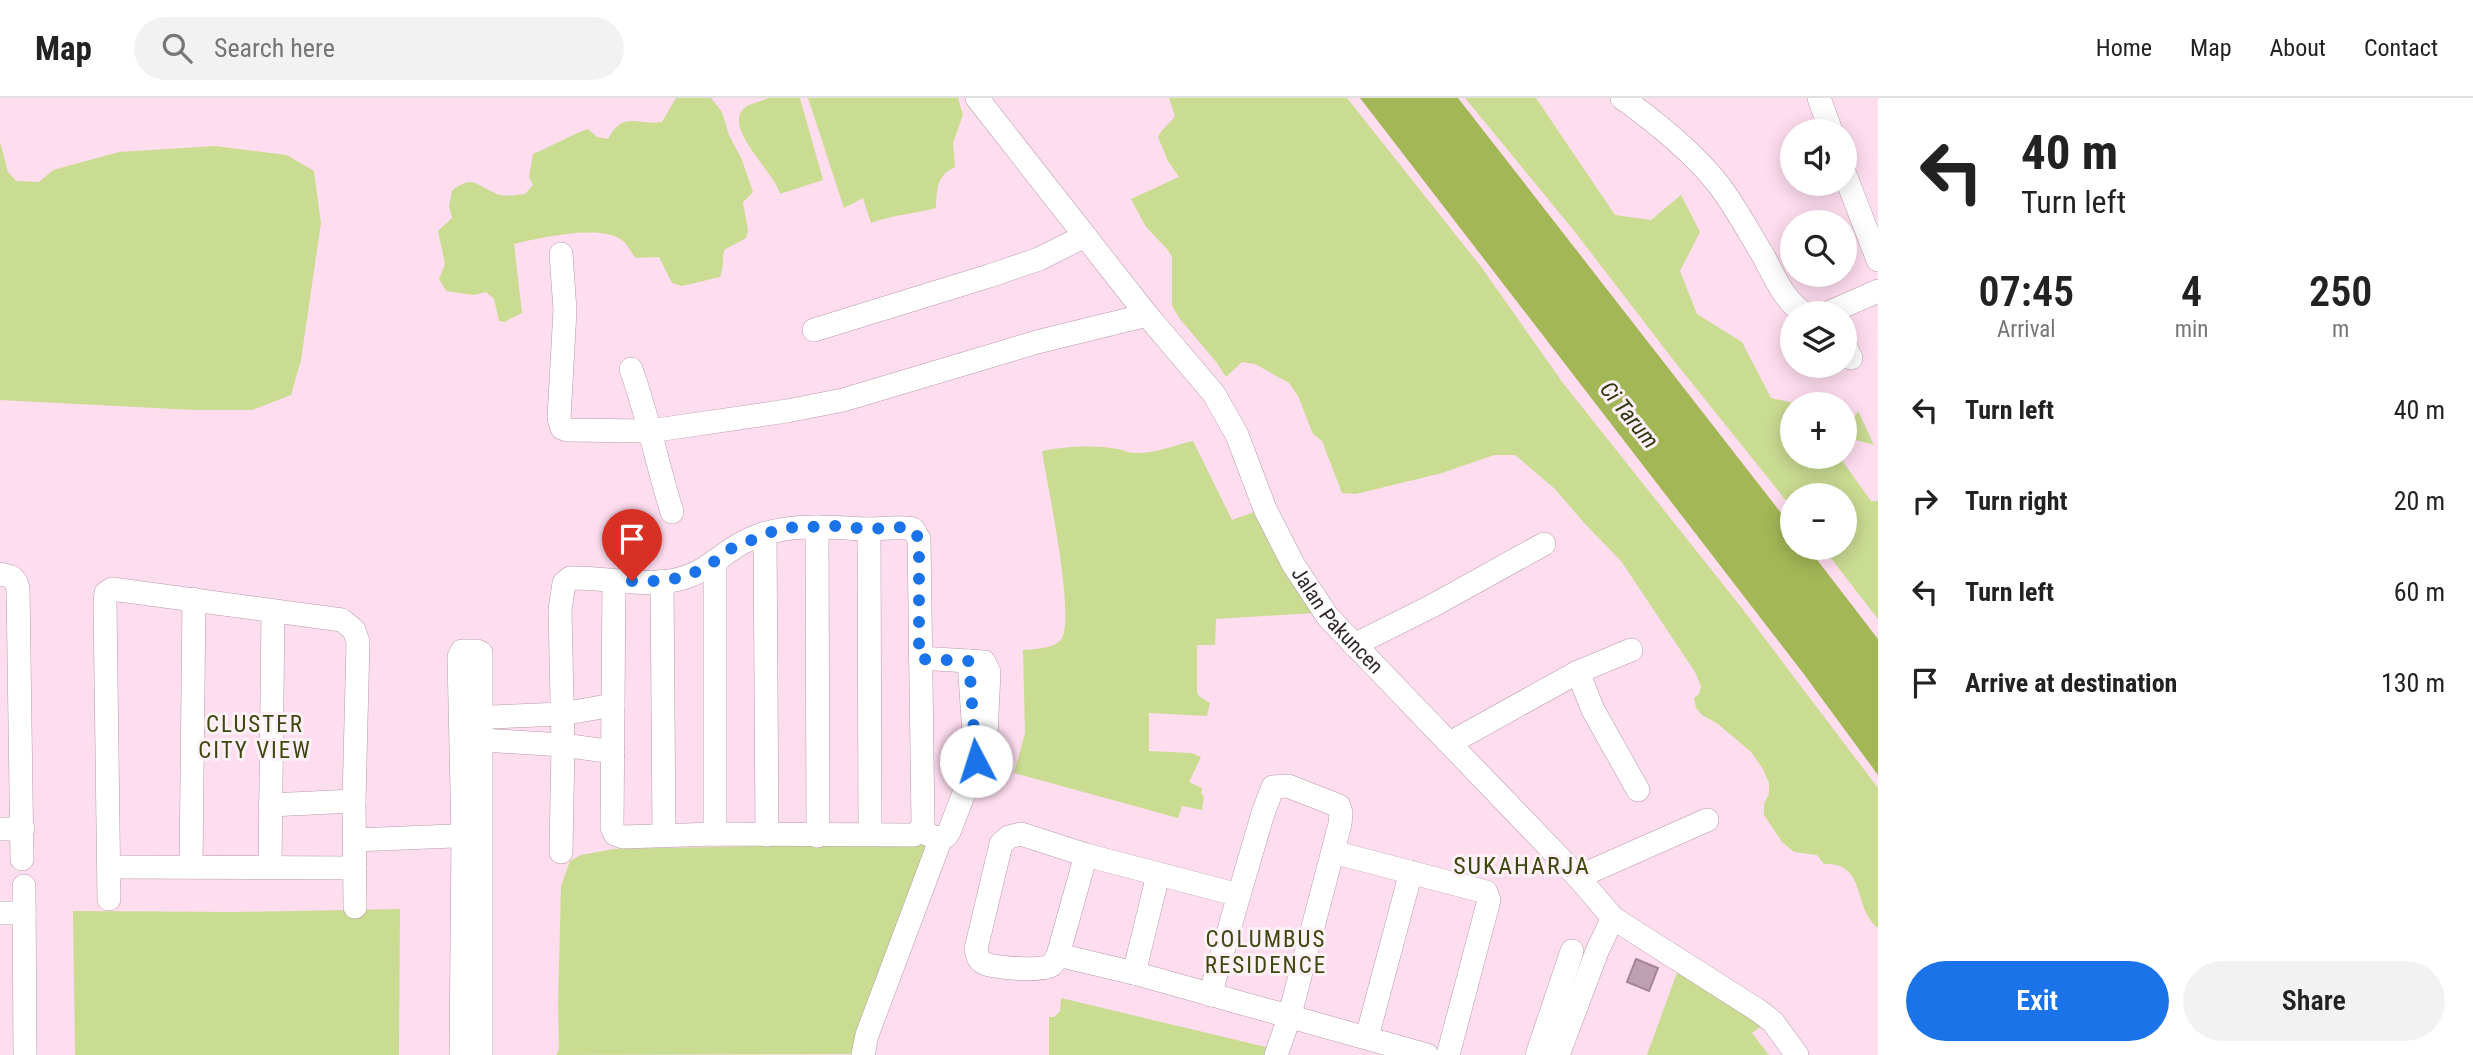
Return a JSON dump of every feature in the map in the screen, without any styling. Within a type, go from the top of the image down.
[{"type":"street","name":"Jalan Pakuncen","points":[[977,98],[1147,315],[1214,394],[1237,435],[1265,509],[1293,564],[1328,617],[1578,877],[1613,918],[1759,1010],[1773,1022],[1797,1055]]},
{"type":"street","points":[[1622,98],[1696,160],[1718,185],[1740,216],[1780,286],[1793,301]]},
{"type":"street","points":[[1819,98],[1827,119]]},
{"type":"street","points":[[1853,196],[1878,260]]},
{"type":"street","points":[[814,330],[1039,259],[1085,236]]},
{"type":"street","points":[[561,254],[565,310],[559,418],[562,428],[568,430],[650,431],[843,400],[1037,342],[1147,315]]},
{"type":"street","points":[[1856,301],[1878,291]]},
{"type":"street","points":[[631,369],[644,405],[672,512]]},
{"type":"street","points":[[561,852],[563,745],[559,610],[564,583],[570,578],[662,581],[688,576],[715,561],[728,550],[781,528],[834,526],[913,529],[919,539],[923,824],[930,835],[863,1055]]},
{"type":"street","points":[[817,527],[818,836]]},
{"type":"street","points":[[869,529],[870,834]]},
{"type":"street","points":[[765,533],[767,835]]},
{"type":"street","points":[[1354,645],[1422,612],[1544,544]]},
{"type":"street","points":[[715,561],[715,834]]},
{"type":"street","points":[[0,574],[10,575],[16,580],[18,588],[11,829],[22,859]]},
{"type":"street","points":[[614,580],[612,827],[615,834],[624,837],[715,834],[930,835],[949,832],[986,736],[989,672],[984,662],[919,659]]},
{"type":"street","points":[[662,581],[664,835]]},
{"type":"street","points":[[109,899],[106,593],[112,589],[342,620],[354,630],[358,642],[354,802],[355,907]]},
{"type":"street","points":[[191,867],[194,599]]},
{"type":"street","points":[[270,867],[273,611]]},
{"type":"street","points":[[1450,743],[1578,672],[1631,650]]},
{"type":"street","points":[[1578,672],[1593,710],[1639,790]]},
{"type":"street","points":[[471,728],[613,705]]},
{"type":"street","points":[[471,728],[613,752]]},
{"type":"street","points":[[471,728],[472,835],[481,1055]]},
{"type":"street","points":[[1210,995],[1273,787],[1280,784],[1288,786],[1339,806],[1342,813],[1340,824],[1295,1020],[1290,1055]]},
{"type":"street","points":[[270,805],[354,802]]},
{"type":"street","points":[[1578,877],[1707,821]]},
{"type":"street","points":[[1086,855],[1058,955],[1052,964],[1044,969],[985,964],[978,958],[976,949],[1001,844],[1009,836],[1021,834],[1086,855],[1239,895]]},
{"type":"street","points":[[355,840],[472,835]]},
{"type":"street","points":[[461,1055],[472,835]]},
{"type":"street","points":[[1333,852],[1486,892],[1489,900],[1448,1055]]},
{"type":"street","points":[[108,867],[355,867]]},
{"type":"street","points":[[1367,1037],[1411,872]]},
{"type":"street","points":[[1134,973],[1158,874]]},
{"type":"street","points":[[24,886],[25,1055]]},
{"type":"street","points":[[0,913],[24,913]]},
{"type":"street","points":[[1558,1055],[1598,949],[1613,918]]},
{"type":"street","points":[[1537,1055],[1572,951]]},
{"type":"street","points":[[1058,955],[1134,973],[1427,1055]]},
{"type":"street","points":[[1276,1055],[1295,1020]]},
{"type":"shaded area","points":[[676,98],[711,98],[722,112],[753,192],[743,202],[748,231],[746,238],[724,250],[720,277],[682,286],[672,283],[659,257],[636,258],[625,243],[614,236],[586,232],[514,244],[522,313],[504,322],[499,321],[494,299],[486,292],[474,295],[446,291],[439,279],[445,264],[438,231],[452,218],[449,206],[452,191],[470,182],[500,195],[525,194],[533,185],[529,177],[533,154],[588,129],[597,137],[608,139],[619,125],[625,122],[662,122]]},
{"type":"shaded area","points":[[768,98],[800,98],[823,180],[780,194],[739,125],[740,114],[747,106]]},
{"type":"shaded area","points":[[808,98],[958,98],[963,115],[953,143],[955,167],[941,179],[937,189],[936,208],[871,223],[863,198],[844,208]]},
{"type":"shaded area","points":[[1169,98],[1347,98],[1482,268],[1563,383],[1741,607],[1878,788],[1878,928],[1864,909],[1857,887],[1847,870],[1824,864],[1817,855],[1794,852],[1782,842],[1764,815],[1769,783],[1763,769],[1751,752],[1696,708],[1694,698],[1699,694],[1701,686],[1695,672],[1621,561],[1555,489],[1515,455],[1494,455],[1442,473],[1356,494],[1342,493],[1322,441],[1313,434],[1298,396],[1289,383],[1255,364],[1242,362],[1226,377],[1172,306],[1172,257],[1146,227],[1131,199],[1179,177],[1168,161],[1158,137],[1175,116]]},
{"type":"shaded area","points":[[1465,98],[1536,98],[1615,215],[1651,220],[1681,195],[1700,232],[1680,271],[1697,314],[1742,342],[1771,398],[1780,400],[1780,469],[1848,469],[1871,501],[1878,501],[1878,619],[1832,560],[1857,560],[1857,483],[1780,483],[1780,493],[1575,232]]},
{"type":"shaded area","points":[[0,142],[8,172],[16,181],[39,182],[53,170],[119,152],[215,146],[287,155],[314,171],[321,223],[301,360],[291,395],[252,410],[194,410],[0,400]]},
{"type":"shaded area","points":[[1858,411],[1874,445],[1857,440]]},
{"type":"shaded area","points":[[1193,441],[1232,520],[1254,512],[1281,565],[1315,613],[1216,619],[1215,645],[1197,645],[1197,692],[1210,703],[1207,716],[1149,713],[1149,751],[1191,753],[1201,757],[1189,782],[1202,788],[1202,810],[1182,806],[1178,818],[1014,773],[1025,733],[1023,650],[1044,648],[1059,642],[1065,625],[1063,577],[1042,451],[1090,447],[1142,453]]},
{"type":"shaded area","points":[[912,843],[929,848],[853,1054],[556,1055],[559,1049],[561,886],[570,861],[581,855],[613,849]]},
{"type":"shaded area","points":[[400,909],[399,1055],[75,1055],[73,911]]},
{"type":"shaded area","points":[[1678,970],[1763,1025],[1752,1033],[1769,1055],[1647,1055]]},
{"type":"shaded area","points":[[1061,998],[1270,1048],[1268,1055],[1049,1055],[1049,1017],[1054,1017],[1060,1011]]},
{"type":"water","name":"Ci Tarum","points":[[1360,98],[1458,98],[1780,512],[1780,560],[1817,560],[1878,639],[1878,775],[1803,673]]},
{"type":"building","points":[[1636,959],[1658,968],[1649,991],[1627,982]]},
{"type":"district","name":"CLUSTER CITY VIEW","points":[[255,737]]},
{"type":"district","name":"SUKAHARJA","points":[[1522,866]]},
{"type":"district","name":"COLUMBUS RESIDENCE","points":[[1266,952]]},
{"type":"route","points":[[632,581],[662,581],[688,576],[749,539],[781,528],[834,526],[913,529],[919,539],[919,659],[969,661],[976,761]]}]
